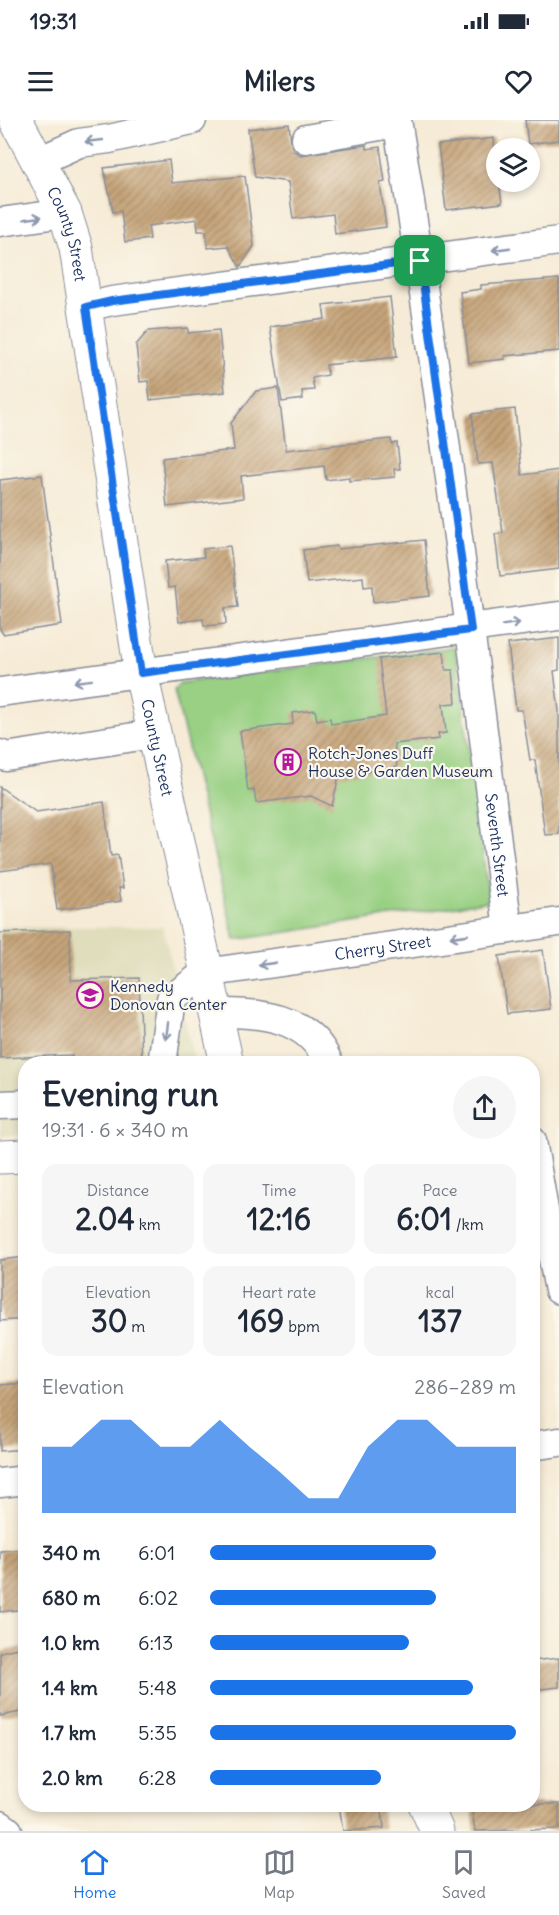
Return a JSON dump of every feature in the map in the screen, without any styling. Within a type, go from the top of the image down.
[{"type":"main road","name":"County Street","points":[[16,120],[65,213],[76,248],[141,673],[205,973],[225,1056]]},
{"type":"main road","points":[[0,1157],[18,1156]]},
{"type":"main road","points":[[429,1812],[437,1831]]},
{"type":"street","points":[[39,161],[79,143],[108,139],[192,120]]},
{"type":"street","points":[[306,139],[397,121]]},
{"type":"street","name":"Seventh Street","points":[[397,121],[420,261],[471,630],[508,929]]},
{"type":"street","points":[[0,222],[65,213]]},
{"type":"street","points":[[86,307],[112,301],[559,241]]},
{"type":"street","points":[[0,692],[471,630],[559,616]]},
{"type":"street","points":[[0,754],[6,757],[153,734]]},
{"type":"street","name":"Cherry Street","points":[[205,973],[559,922]]},
{"type":"street","points":[[163,1056],[171,999],[205,973]]},
{"type":"street","points":[[215,1013],[254,1012],[290,1023],[322,1046],[326,1056]]},
{"type":"street","points":[[0,1105],[18,1104]]},
{"type":"street","points":[[541,1241],[559,1290]]},
{"type":"street","points":[[540,1445],[559,1442]]},
{"type":"street","points":[[0,1483],[18,1481]]},
{"type":"street","points":[[0,1825],[8,1831]]},
{"type":"shaded area","name":"Kennedy Donovan Center","points":[[0,927],[163,927],[193,1056],[18,1056],[18,1135],[0,1136]]},
{"type":"green space","points":[[455,647],[489,901],[235,940],[174,690],[180,683]]},
{"type":"building","points":[[525,120],[559,120],[559,140],[540,142],[540,138],[527,138]]},
{"type":"building","points":[[289,124],[292,150],[301,155],[366,145],[367,149],[380,147],[385,182],[380,183],[386,227],[335,234],[333,214],[293,219],[288,182],[255,177],[248,129]]},
{"type":"building","points":[[486,139],[486,192],[500,192],[502,203],[446,210],[438,145]]},
{"type":"building","points":[[169,160],[172,183],[245,176],[254,246],[240,267],[228,246],[208,248],[206,231],[198,231],[197,219],[148,226],[150,239],[125,242],[121,211],[113,212],[104,168]]},
{"type":"building","points":[[559,279],[559,351],[504,356],[505,359],[469,363],[460,292],[481,289],[481,285]]},
{"type":"building","points":[[390,297],[397,357],[326,365],[328,375],[312,378],[314,390],[302,391],[303,399],[282,402],[270,327],[325,319],[323,305]]},
{"type":"building","points":[[188,328],[188,333],[219,330],[225,392],[150,400],[148,381],[140,382],[136,345],[148,331]]},
{"type":"building","points":[[278,388],[286,450],[391,439],[392,444],[397,443],[400,469],[394,469],[395,477],[349,481],[349,477],[326,480],[324,466],[241,476],[243,498],[167,507],[162,458],[234,450],[231,423],[256,391]]},
{"type":"building","points":[[515,409],[522,475],[559,470],[559,569],[500,576],[495,534],[503,533],[493,463],[478,464],[472,414]]},
{"type":"building","points":[[42,475],[62,625],[3,634],[0,629],[0,480]]},
{"type":"building","points":[[424,540],[430,596],[373,602],[372,586],[364,587],[363,577],[307,583],[303,550],[337,546],[338,549]]},
{"type":"building","points":[[230,546],[238,607],[225,608],[226,624],[204,626],[203,619],[179,622],[175,587],[168,588],[165,561],[204,557],[203,549]]},
{"type":"building","points":[[559,638],[559,670],[554,671],[559,711],[559,834],[545,835],[535,760],[530,760],[522,710],[516,710],[508,644]]},
{"type":"building","points":[[444,652],[446,670],[453,670],[456,703],[443,704],[446,733],[438,734],[439,739],[394,744],[397,767],[339,776],[332,806],[311,796],[256,803],[254,790],[248,791],[240,731],[293,724],[292,713],[315,710],[317,720],[330,718],[331,724],[386,716],[379,659]]},
{"type":"building","points":[[0,787],[36,812],[104,802],[111,856],[118,855],[123,888],[119,888],[121,901],[57,910],[51,864],[0,871]]},
{"type":"building","points":[[70,930],[71,980],[139,978],[142,1056],[72,1055],[0,1058],[0,933]]},
{"type":"building","points":[[543,950],[551,1009],[507,1014],[499,956]]},
{"type":"building","points":[[18,1258],[18,1320],[0,1321],[0,1260]]},
{"type":"building","points":[[18,1384],[18,1450],[0,1451],[0,1385]]},
{"type":"building","points":[[18,1550],[18,1610],[0,1612],[0,1551]]},
{"type":"building","points":[[18,1648],[18,1713],[0,1716],[0,1652]]},
{"type":"building","points":[[559,1658],[559,1687],[540,1689],[540,1660]]},
{"type":"building","points":[[540,1804],[559,1804],[559,1829],[475,1831],[472,1812],[540,1812]]},
{"type":"building","points":[[340,1812],[382,1812],[384,1828],[343,1831]]},
{"type":"place","name":"Rotch-Jones Duff House & Garden Museum","points":[[288,762]]},
{"type":"place","name":"Kennedy Donovan Center","points":[[90,995]]},
{"type":"route","points":[[420,261],[471,630],[141,673],[86,307],[112,301],[420,261]]}]
